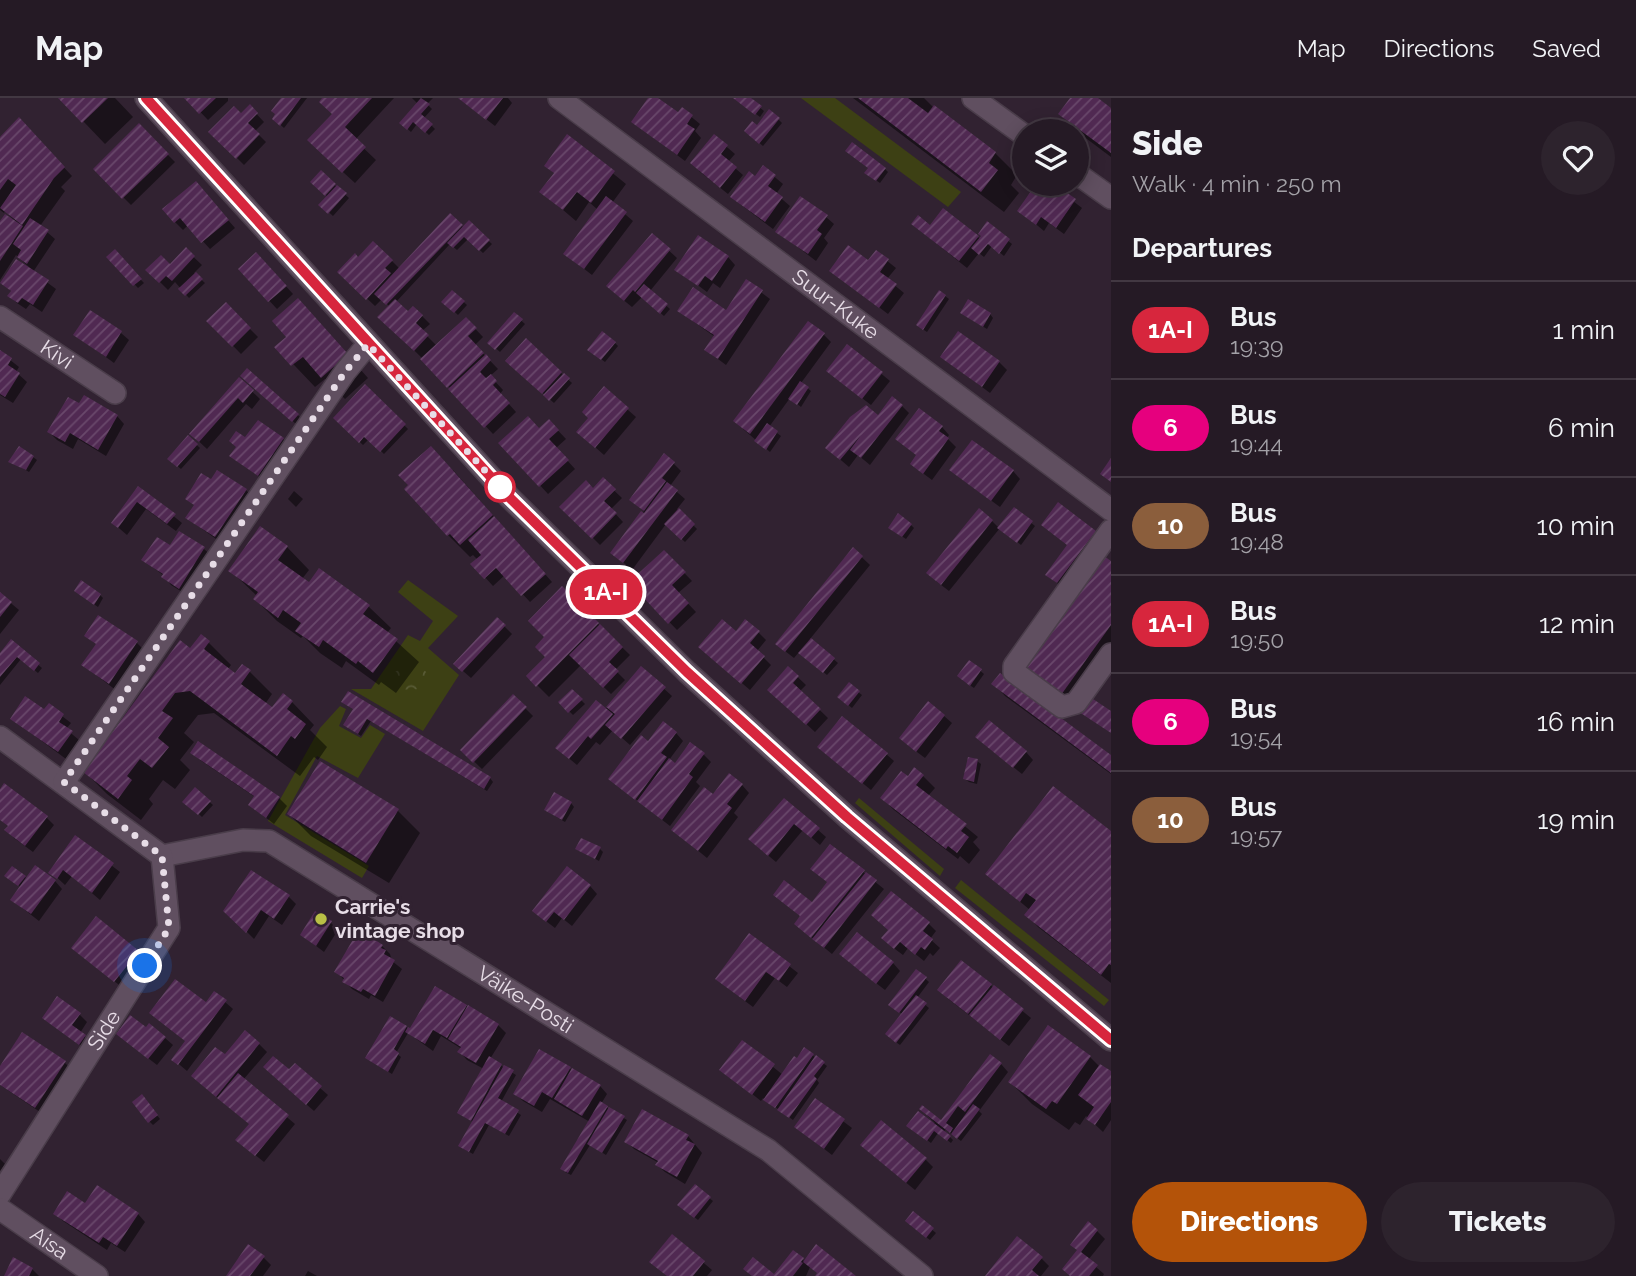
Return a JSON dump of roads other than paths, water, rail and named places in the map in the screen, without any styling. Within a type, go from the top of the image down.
[{"type":"street","points":[[146,98],[509,497],[687,672],[847,817],[1110,1038]]},
{"type":"street","name":"Suur-Kuke","points":[[559,98],[1111,510]]},
{"type":"street","points":[[973,98],[1012,126]]},
{"type":"street","points":[[1089,182],[1111,198]]},
{"type":"street","name":"Kivi","points":[[0,317],[115,393]]},
{"type":"street","points":[[64,782],[345,372],[368,344]]},
{"type":"street","points":[[1111,530],[1014,666],[1014,672],[1062,707],[1076,703],[1111,654]]},
{"type":"street","points":[[0,737],[162,856]]},
{"type":"street","name":"Väike-Posti","points":[[162,856],[243,840],[269,841],[768,1150],[916,1274]]},
{"type":"street","name":"Side","points":[[0,1194],[169,928],[162,856]]},
{"type":"street","name":"Aisa","points":[[0,1209],[97,1276]]},
{"type":"place","name":"Carrie's vintage shop","points":[[321,919]]}]
